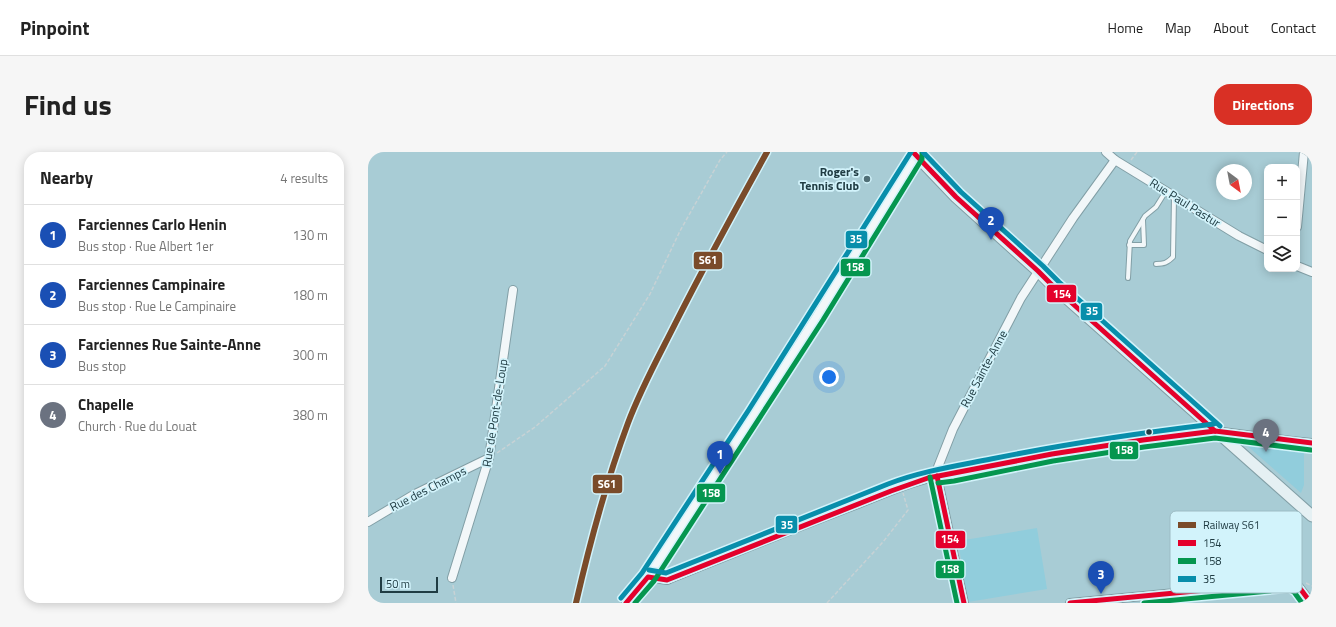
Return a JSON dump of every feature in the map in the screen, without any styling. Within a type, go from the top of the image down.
[{"type":"main road","points":[[916,153],[956,197],[1054,287],[1312,516]]},
{"type":"street","name":"Rue Paul Pastur","points":[[1106,152],[1115,160],[1240,236],[1264,248]]},
{"type":"street","points":[[1300,200],[1304,152]]},
{"type":"street","points":[[626,603],[648,577],[817,316],[916,153]]},
{"type":"street","name":"Rue Sainte-Anne","points":[[964,603],[937,476],[938,467],[953,429],[1021,298],[1073,218],[1115,160]]},
{"type":"street","points":[[1300,267],[1312,272]]},
{"type":"street","name":"Rue de Pont-de-Loup","points":[[452,578],[489,458],[513,290]]},
{"type":"street","points":[[648,577],[667,580],[812,522],[937,476],[1052,454],[1135,441],[1215,431],[1292,441],[1312,442]]},
{"type":"street","name":"Rue des Champs","points":[[368,522],[415,494],[489,458]]},
{"type":"street","points":[[1302,591],[1311,603]]},
{"type":"street","points":[[1070,603],[1175,593]]},
{"type":"lane","points":[[1128,278],[1130,241],[1143,219],[1156,207],[1166,190]]},
{"type":"lane","points":[[1156,264],[1168,262],[1173,257],[1174,196]]},
{"type":"lane","points":[[1129,245],[1144,245],[1143,219]]},
{"type":"path","points":[[489,458],[535,427],[605,366],[650,294],[680,231],[720,160],[727,152]]},
{"type":"path","points":[[1126,166],[1137,152]]},
{"type":"path","points":[[827,603],[883,542],[908,510],[902,488]]},
{"type":"path","points":[[452,578],[456,603]]},
{"type":"shaded area","points":[[1244,439],[1304,447],[1304,485],[1301,493],[1243,442]]},
{"type":"shaded area","points":[[1037,528],[1047,589],[968,602],[958,541]]},
{"type":"rail line","name":"S61","points":[[576,603],[606,490],[633,410],[650,372],[767,152]]},
{"type":"transit line","name":"35","points":[[621,598],[642,573],[748,411],[911,152]]},
{"type":"transit line","name":"154","points":[[913,152],[956,197],[1215,431]]},
{"type":"transit line","name":"158","points":[[635,603],[654,581],[823,320],[922,159],[922,152]]},
{"type":"transit line","name":"35","points":[[923,152],[961,192],[1220,426]]},
{"type":"transit line","name":"35","points":[[649,570],[666,573],[888,484],[926,472],[1074,444],[1214,424]]},
{"type":"transit line","name":"154","points":[[626,603],[648,577],[667,580],[891,491],[928,478],[1052,454],[1215,431],[1312,443]]},
{"type":"transit line","name":"158","points":[[938,483],[1053,461],[1215,438],[1311,450]]},
{"type":"transit line","name":"154","points":[[937,476],[964,603]]},
{"type":"transit line","name":"158","points":[[930,477],[957,603]]},
{"type":"transit line","name":"154","points":[[1302,591],[1311,603]]},
{"type":"transit line","name":"154","points":[[1070,603],[1175,593]]},
{"type":"transit line","name":"158","points":[[1144,603],[1248,593]]},
{"type":"transit line","name":"158","points":[[1295,593],[1302,603]]},
{"type":"place","name":"Roger's Tennis Club","points":[[867,179]]},
{"type":"place","name":"Farciennes Campinaire","points":[[991,240]]},
{"type":"place","name":"Chapelle","points":[[1266,452]]},
{"type":"place","name":"Farciennes Carlo Henin","points":[[720,474]]},
{"type":"place","name":"Farciennes Rue Sainte-Anne","points":[[1101,594]]}]
